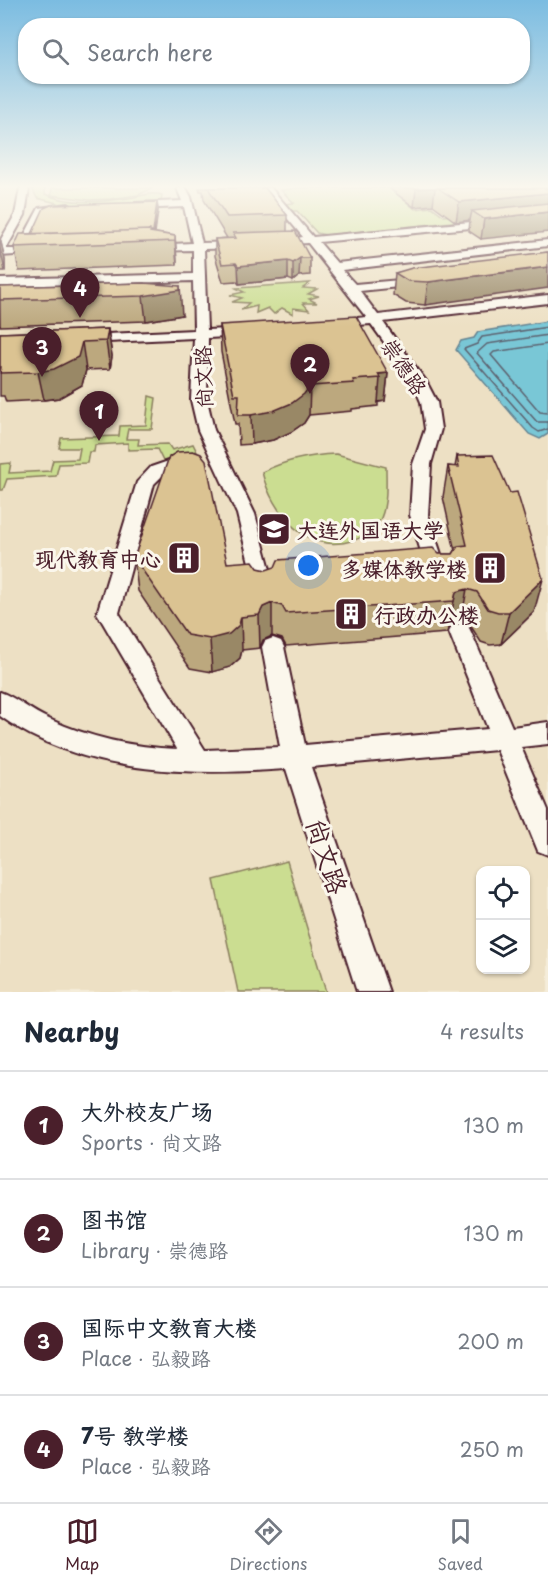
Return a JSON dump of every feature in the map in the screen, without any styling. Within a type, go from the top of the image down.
[{"type":"street","points":[[10,234],[0,252],[54,251]]},
{"type":"street","points":[[21,252],[30,234]]},
{"type":"street","name":"尚文路","points":[[195,234],[200,277],[194,300],[201,336],[199,400],[206,430],[246,514],[266,593]]},
{"type":"street","name":"崇德路","points":[[306,234],[352,288],[419,381],[429,402],[433,429],[422,464],[419,515],[440,579]]},
{"type":"street","points":[[141,249],[313,242],[385,234]]},
{"type":"street","points":[[529,234],[546,244]]},
{"type":"street","points":[[335,267],[546,244]]},
{"type":"street","points":[[0,283],[105,274],[200,277]]},
{"type":"street","points":[[352,288],[433,279]]},
{"type":"street","points":[[328,325],[548,299]]},
{"type":"street","points":[[90,339],[94,323]]},
{"type":"street","points":[[68,340],[201,336],[259,331]]},
{"type":"street","points":[[199,763],[108,613],[146,482],[157,471],[177,462],[217,453]]},
{"type":"street","points":[[460,632],[548,842]]},
{"type":"street","name":"尚文路","points":[[273,647],[295,757],[373,992]]},
{"type":"street","points":[[0,702],[11,712],[73,743],[138,757],[199,763],[295,757],[548,733]]},
{"type":"shaded area","name":"大连外国语大学","points":[[0,234],[548,234],[548,992],[0,992]]},
{"type":"green space","points":[[310,283],[303,288],[317,289],[308,294],[319,296],[309,299],[317,303],[303,303],[309,310],[293,308],[293,314],[282,308],[274,314],[268,308],[256,313],[257,306],[241,310],[249,303],[232,302],[242,298],[230,295],[244,292],[236,288]]},
{"type":"green space","points":[[149,396],[156,398],[152,429],[128,429],[126,439],[139,439],[138,445],[168,444],[172,450],[193,444],[197,452],[163,461],[157,449],[128,450],[128,443],[95,445],[94,452],[89,452],[87,463],[59,464],[56,476],[7,479],[3,490],[0,490],[0,464],[11,463],[9,473],[50,471],[53,460],[78,459],[80,448],[59,448],[61,438],[119,436],[120,426],[146,425]]},
{"type":"green space","points":[[336,454],[386,467],[384,509],[377,525],[361,537],[337,543],[321,542],[307,536],[283,516],[274,502],[262,472],[298,459]]},
{"type":"green space","points":[[287,861],[326,992],[238,992],[214,880]]},
{"type":"water","points":[[548,321],[548,434],[540,439],[529,434],[456,350],[461,341],[474,338],[478,332]]},
{"type":"building","points":[[20,234],[175,236],[175,241],[14,247]]},
{"type":"building","points":[[234,234],[297,234],[310,258],[300,258],[293,263],[288,261],[238,266],[236,263],[222,264],[215,239],[236,238]]},
{"type":"building","points":[[548,252],[548,267],[428,282],[408,281],[395,273],[412,268]]},
{"type":"building","points":[[144,283],[180,286],[180,290],[143,296],[0,300],[0,287]]},
{"type":"building","points":[[356,316],[388,373],[378,374],[380,378],[353,380],[354,383],[310,386],[292,403],[273,411],[238,415],[239,395],[234,395],[220,325]]},
{"type":"building","points":[[108,329],[106,341],[82,342],[78,357],[54,369],[38,372],[0,373],[0,333]]},
{"type":"building","points":[[193,451],[201,454],[206,460],[227,563],[253,561],[258,568],[266,570],[275,567],[278,560],[433,548],[439,554],[453,554],[458,546],[467,545],[448,466],[459,467],[457,456],[493,455],[510,493],[517,492],[543,579],[509,612],[488,609],[477,592],[467,589],[456,592],[454,601],[286,613],[282,606],[272,603],[263,607],[259,615],[241,617],[239,625],[229,634],[210,639],[187,635],[134,558],[169,457],[177,452]]},
{"type":"place","name":"7号 教学楼","points":[[80,318]]},
{"type":"place","name":"国际中文教育大楼","points":[[42,377]]},
{"type":"place","name":"图书馆","points":[[310,394]]},
{"type":"place","name":"大外校友广场","points":[[99,441]]},
{"type":"place","name":"大连外国语大学","points":[[274,529]]},
{"type":"place","name":"现代教育中心","points":[[184,558]]},
{"type":"place","name":"多媒体教学楼","points":[[490,568]]},
{"type":"place","name":"行政办公楼","points":[[351,614]]}]
